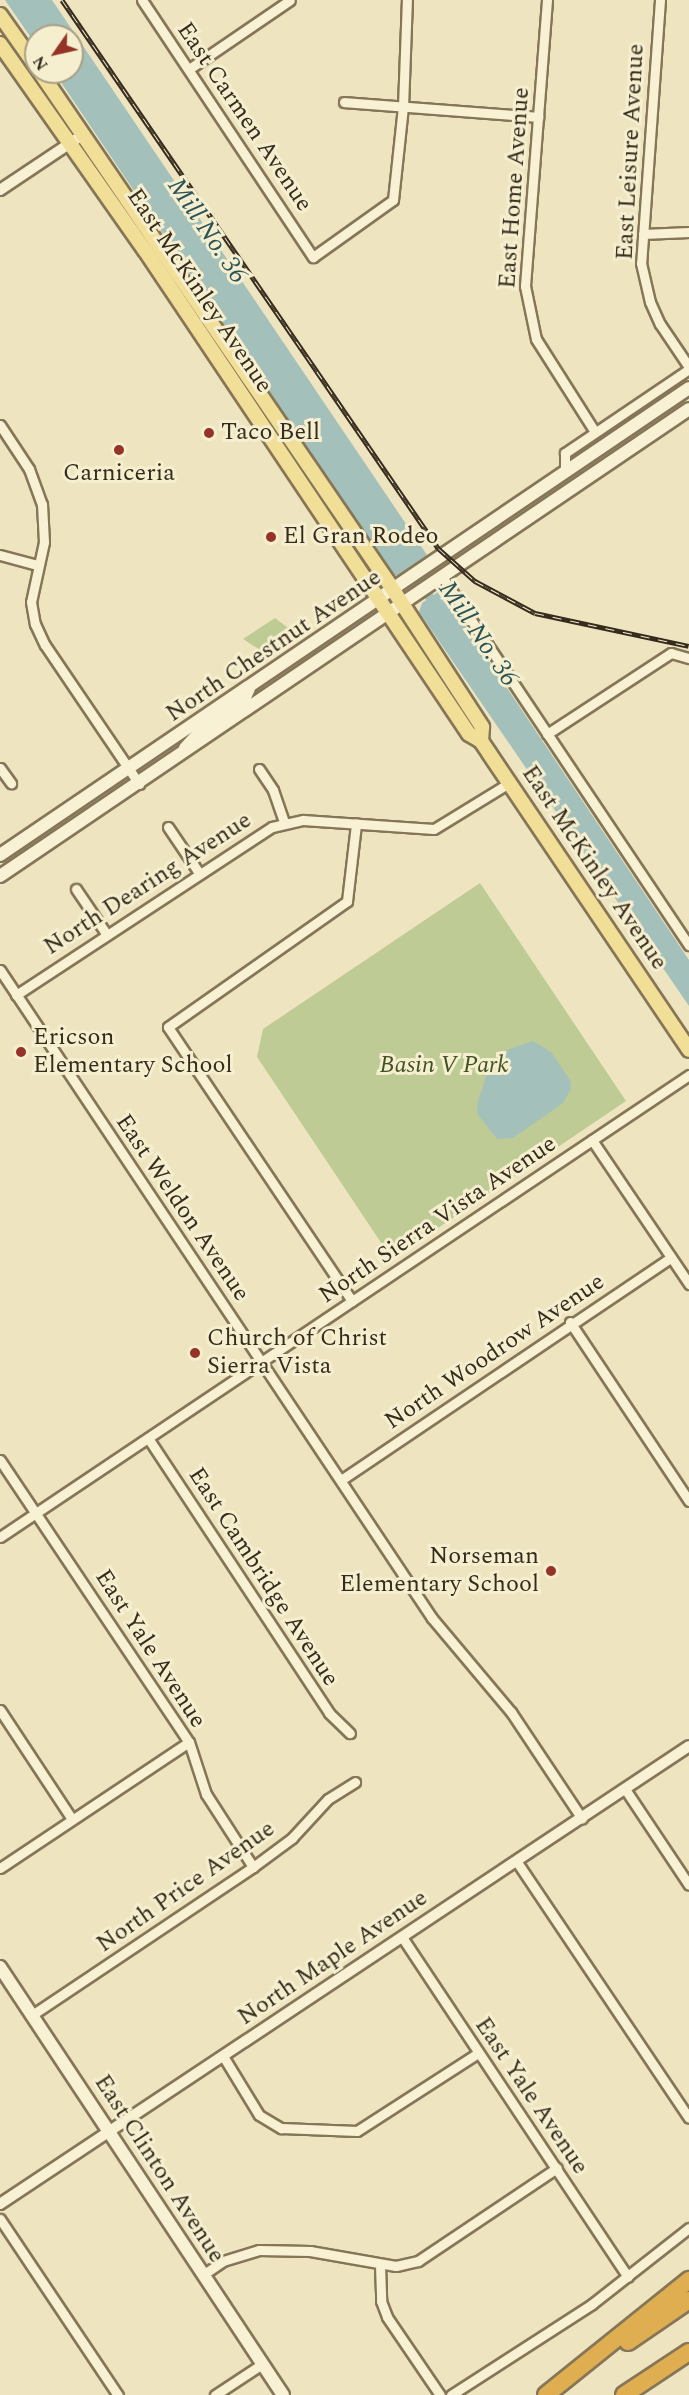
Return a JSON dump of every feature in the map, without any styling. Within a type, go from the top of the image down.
[{"type":"highway","points":[[548,2395],[689,2280]]},
{"type":"highway","points":[[548,2395],[689,2300]]},
{"type":"highway","points":[[624,2395],[689,2353]]},
{"type":"main road","points":[[0,15],[24,49]]},
{"type":"main road","name":"East McKinley Avenue","points":[[0,44],[226,372],[469,734],[481,741],[689,1050]]},
{"type":"main road","name":"East McKinley Avenue","points":[[49,84],[403,606],[482,728],[481,741]]},
{"type":"main road","points":[[226,372],[238,376],[294,459],[326,490]]},
{"type":"main road","name":"North Chestnut Avenue","points":[[0,855],[423,572],[566,470],[689,388]]},
{"type":"main road","name":"North Chestnut Avenue","points":[[0,876],[403,606],[689,409]]},
{"type":"main road","points":[[581,482],[581,469],[605,452],[614,438]]},
{"type":"main road","points":[[443,578],[452,551]]},
{"type":"main road","points":[[172,762],[198,734],[242,704],[249,688]]},
{"type":"main road","name":"East Clinton Avenue","points":[[0,1966],[283,2395]]},
{"type":"street","name":"East Carmen Avenue","points":[[142,0],[313,257],[393,200],[403,107]]},
{"type":"street","points":[[403,107],[407,0]]},
{"type":"street","name":"East Home Avenue","points":[[547,0],[525,286],[529,314],[546,358],[596,432]]},
{"type":"street","name":"East Leisure Avenue","points":[[660,0],[641,263],[650,302],[689,368]]},
{"type":"street","points":[[189,69],[284,2]]},
{"type":"street","points":[[344,102],[538,117]]},
{"type":"street","points":[[0,190],[84,134]]},
{"type":"street","points":[[643,234],[689,232]]},
{"type":"street","points":[[566,470],[565,453],[689,368]]},
{"type":"street","points":[[0,425],[29,469],[42,504],[44,542],[31,602],[45,645],[139,784]]},
{"type":"street","points":[[0,555],[38,565]]},
{"type":"street","points":[[443,578],[689,945]]},
{"type":"street","points":[[547,734],[671,653],[689,658]]},
{"type":"street","points":[[0,768],[11,783]]},
{"type":"street","points":[[259,769],[273,789],[284,822]]},
{"type":"street","name":"North Dearing Avenue","points":[[16,995],[261,832],[284,822],[435,829],[509,783]]},
{"type":"street","points":[[352,1301],[168,1027],[347,901],[356,824]]},
{"type":"street","points":[[168,827],[199,873]]},
{"type":"street","points":[[76,889],[107,935]]},
{"type":"street","name":"East Weldon Avenue","points":[[0,970],[432,1618],[512,1712],[582,1818]]},
{"type":"street","name":"North Sierra Vista Avenue","points":[[0,1537],[689,1075]]},
{"type":"street","points":[[592,1140],[689,1284]]},
{"type":"street","name":"North Woodrow Avenue","points":[[341,1480],[570,1322],[671,1257]]},
{"type":"street","points":[[570,1322],[689,1501]]},
{"type":"street","name":"East Cambridge Avenue","points":[[148,1438],[329,1713],[350,1733]]},
{"type":"street","name":"East Yale Avenue","points":[[0,1460],[189,1742],[206,1794],[253,1868]]},
{"type":"street","points":[[0,1710],[72,1819]]},
{"type":"street","points":[[0,1868],[189,1742]]},
{"type":"street","name":"North Maple Avenue","points":[[0,2204],[689,1746]]},
{"type":"street","name":"North Price Avenue","points":[[32,2015],[253,1868],[292,1838],[328,1799],[355,1782]]},
{"type":"street","points":[[625,1789],[689,1885]]},
{"type":"street","points":[[517,1862],[689,2118]]},
{"type":"street","name":"East Yale Avenue","points":[[402,1937],[628,2277]]},
{"type":"street","points":[[223,2056],[259,2115],[281,2128],[357,2131],[478,2053]]},
{"type":"street","points":[[204,2274],[223,2261],[259,2250],[327,2253],[380,2265],[396,2266],[418,2261],[556,2168]]},
{"type":"street","points":[[0,2219],[118,2395]]},
{"type":"street","points":[[451,2395],[628,2277],[689,2228]]},
{"type":"street","points":[[380,2265],[381,2301],[387,2317],[440,2395]]},
{"type":"street","points":[[215,2395],[262,2364]]},
{"type":"green space","points":[[275,618],[292,631],[260,650],[243,639]]},
{"type":"green space","name":"Basin V Park","points":[[480,883],[626,1101],[392,1259],[257,1057],[263,1029]]},
{"type":"water","points":[[5,0],[52,0],[68,24],[24,24],[24,28]]},
{"type":"water","points":[[84,47],[427,555],[420,564],[403,576],[393,575],[62,84],[84,84]]},
{"type":"water","points":[[438,592],[444,594],[689,960],[689,1006],[419,612],[422,603]]},
{"type":"water","points":[[533,1041],[551,1052],[570,1080],[571,1089],[563,1103],[513,1138],[497,1139],[478,1115],[477,1104],[490,1065],[504,1051]]},
{"type":"waterway","name":"Mill No. 36","points":[[412,571],[436,607]]},
{"type":"railway","points":[[62,0],[438,548],[475,581],[535,613],[689,646]]},
{"type":"place","name":"Taco Bell","points":[[209,433]]},
{"type":"place","name":"Carniceria","points":[[119,450]]},
{"type":"place","name":"El Gran Rodeo","points":[[271,537]]},
{"type":"place","name":"Ericson Elementary School","points":[[21,1052]]},
{"type":"place","name":"Church of Christ Sierra Vista","points":[[195,1353]]},
{"type":"place","name":"Norseman Elementary School","points":[[551,1571]]}]
